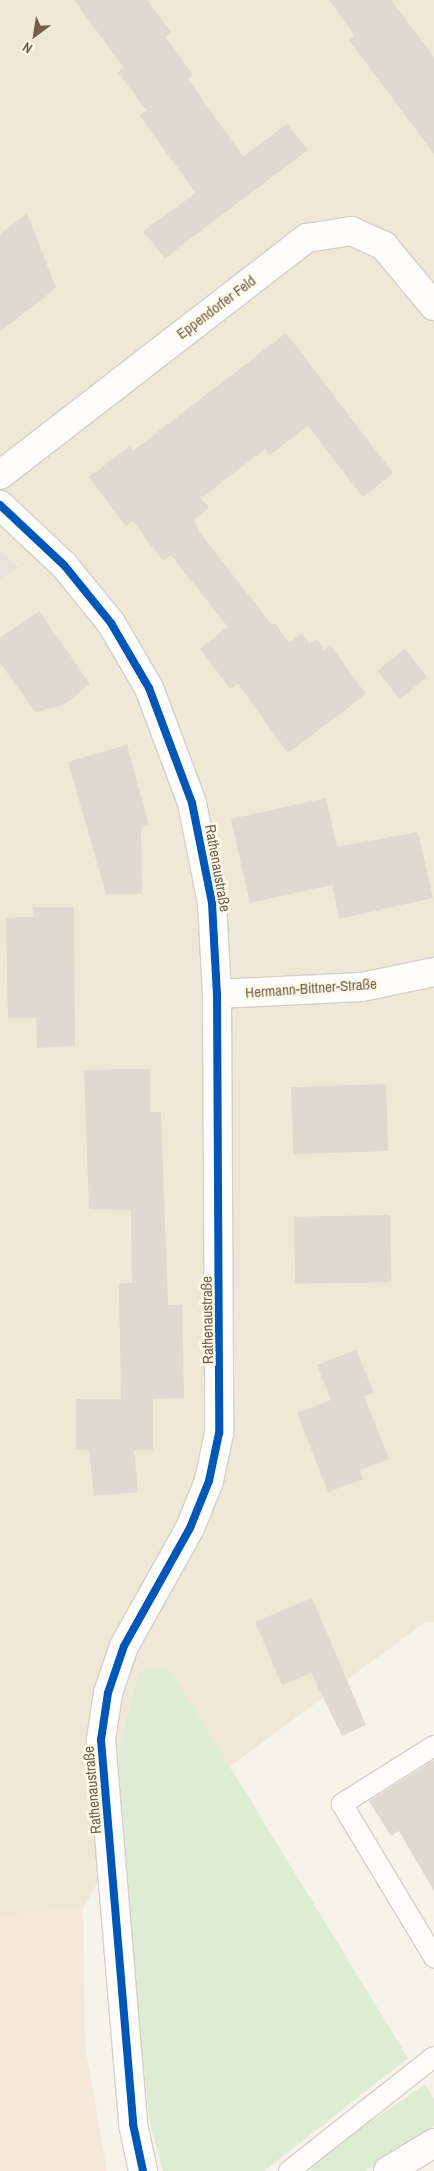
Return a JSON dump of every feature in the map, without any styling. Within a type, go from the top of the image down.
[{"type":"street","name":"Eppendorfer Feld","points":[[0,475],[307,238],[351,231],[384,246],[434,306]]},
{"type":"street","name":"Rathenaustraße","points":[[0,505],[64,565],[111,623],[149,688],[192,803],[212,903],[217,994],[219,1433],[209,1481],[190,1528],[124,1646],[108,1693],[102,1740],[134,2124],[143,2171]]},
{"type":"street","name":"Hermann-Bittner-Straße","points":[[217,994],[362,987],[434,972]]},
{"type":"street","points":[[388,2171],[434,2143]]},
{"type":"lane","points":[[434,1746],[342,1804],[434,1958]]},
{"type":"lane","points":[[289,2171],[434,2057]]},
{"type":"shaded area","points":[[0,0],[434,0],[434,1622],[425,1622],[228,1768],[170,1669],[119,1845],[83,1908],[0,1916],[0,580],[19,566],[0,549]]},
{"type":"shaded area","points":[[0,549],[19,567],[0,580]]},
{"type":"shaded area","points":[[83,1908],[85,2046],[107,2171],[0,2171],[0,1916]]},
{"type":"green space","points":[[170,1669],[408,2058],[264,2171],[163,2171],[150,2124],[119,1845],[119,1747],[140,1671]]},
{"type":"green space","points":[[425,2084],[434,2099],[434,2126],[365,2171],[312,2171],[309,2165]]},
{"type":"building","points":[[74,0],[147,0],[171,32],[166,37],[193,75],[188,79],[243,157],[287,124],[308,150],[165,258],[143,231],[196,193],[139,115],[146,110],[118,72],[124,68]]},
{"type":"building","points":[[329,0],[391,0],[434,57],[434,154],[349,40],[355,36]]},
{"type":"building","points":[[27,213],[56,288],[0,332],[0,234]]},
{"type":"building","points":[[286,333],[393,473],[363,497],[308,426],[270,455],[265,449],[201,498],[209,508],[194,520],[200,533],[272,625],[275,623],[289,643],[302,634],[310,644],[317,639],[324,650],[330,645],[366,694],[288,753],[238,684],[230,689],[200,648],[228,627],[171,555],[163,561],[133,521],[126,526],[89,477],[130,446],[133,451]]},
{"type":"building","points":[[39,611],[90,684],[64,705],[35,712],[0,663],[0,638]]},
{"type":"building","points":[[405,649],[427,677],[400,699],[377,671]]},
{"type":"building","points":[[127,745],[149,825],[141,828],[142,894],[106,894],[68,762]]},
{"type":"building","points":[[326,798],[337,847],[418,832],[433,898],[339,919],[332,885],[250,903],[231,819]]},
{"type":"building","points":[[33,907],[74,907],[75,1046],[37,1048],[36,1018],[8,1018],[6,918],[34,917]]},
{"type":"building","points":[[150,1069],[150,1112],[161,1112],[168,1305],[182,1305],[184,1398],[153,1399],[153,1450],[134,1450],[138,1492],[94,1496],[89,1450],[76,1450],[76,1399],[121,1399],[119,1283],[132,1283],[131,1210],[89,1209],[84,1070]]},
{"type":"building","points":[[386,1084],[388,1151],[293,1154],[291,1087]]},
{"type":"building","points":[[390,1215],[391,1282],[295,1284],[294,1217]]},
{"type":"building","points":[[356,1350],[374,1393],[364,1396],[389,1459],[360,1470],[363,1479],[328,1492],[297,1413],[331,1400],[317,1365]]},
{"type":"building","points":[[312,1598],[366,1725],[342,1736],[311,1673],[282,1685],[255,1622]]},
{"type":"building","points":[[434,1760],[434,1891],[399,1831],[391,1836],[369,1801]]},
{"type":"cycle path","points":[[0,505],[64,565],[111,623],[149,688],[192,803],[212,903],[217,994],[219,1433],[209,1481],[190,1528],[124,1646],[108,1693],[101,1740],[133,2124],[143,2171]]}]
